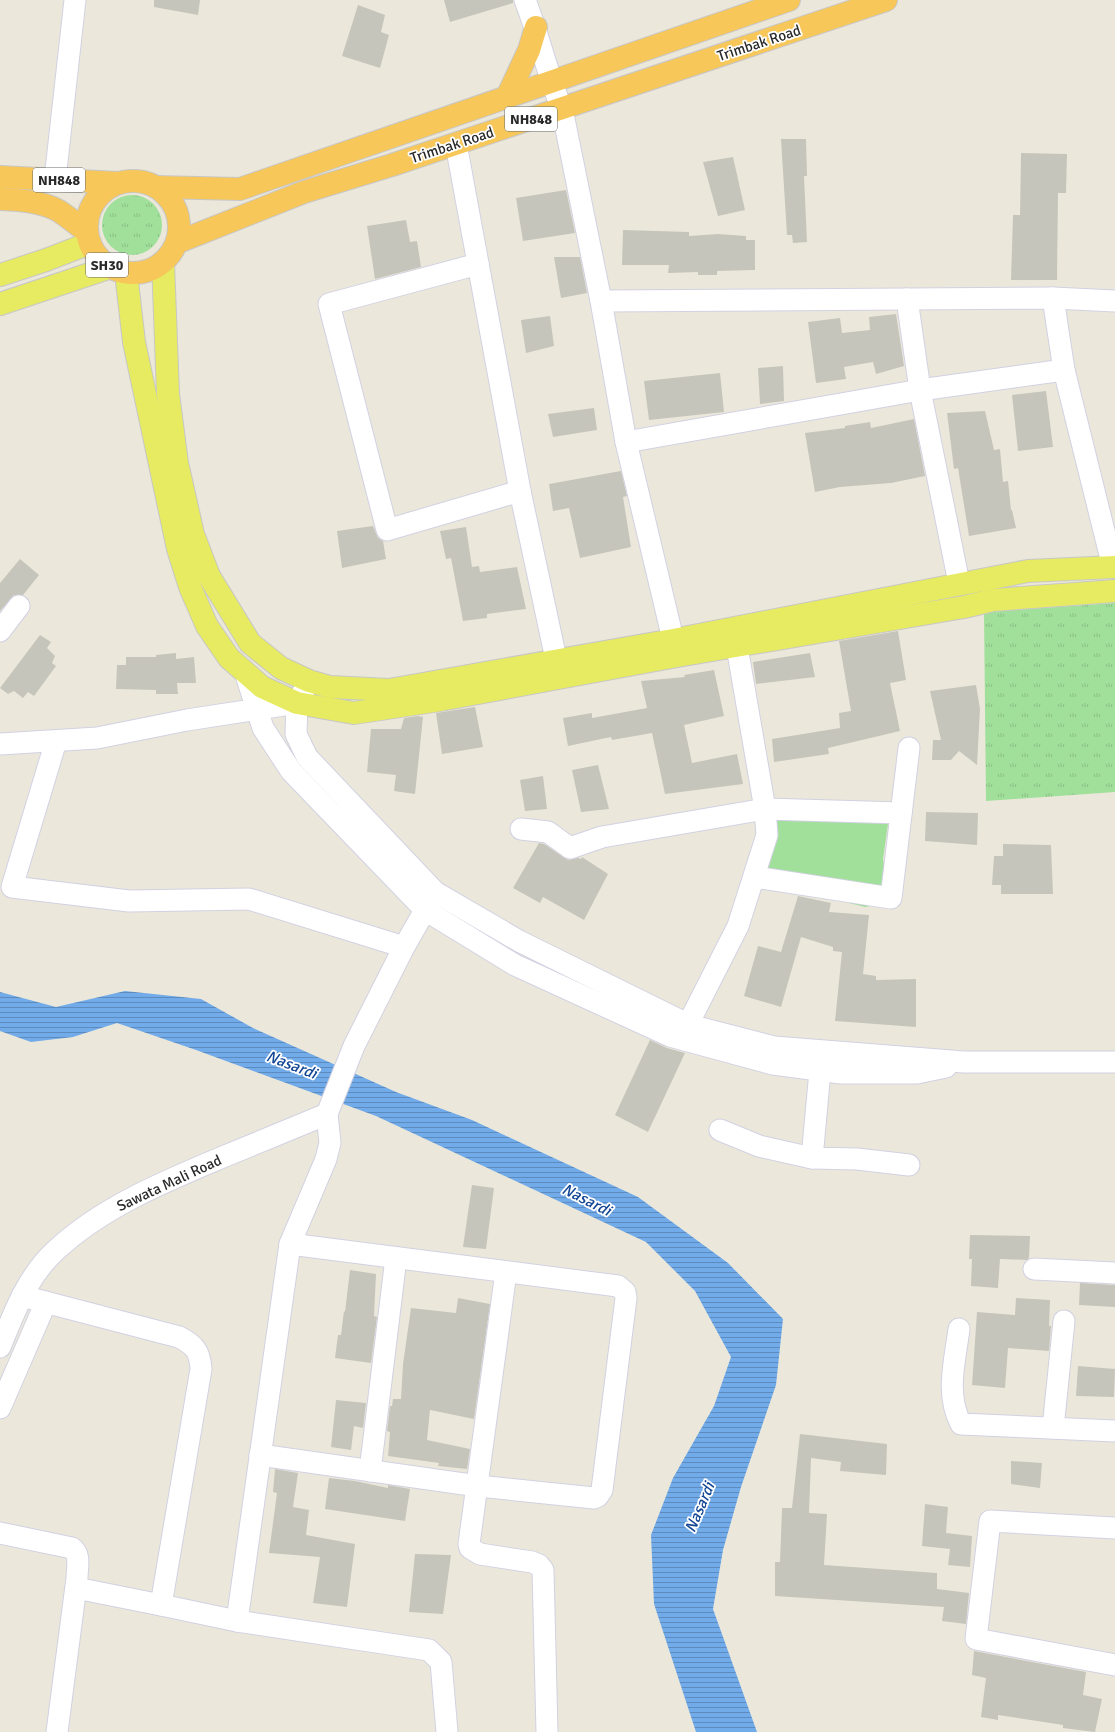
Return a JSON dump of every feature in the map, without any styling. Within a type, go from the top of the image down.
[{"type":"highway","name":"Trimbak Road","points":[[88,237],[89,212],[96,198],[106,190],[119,183],[131,180],[144,182],[157,187],[240,189],[789,0]]},
{"type":"highway","name":"Trimbak Road","points":[[157,187],[172,202],[178,215],[180,228],[178,242],[304,192],[456,144],[886,0]]},
{"type":"highway","points":[[507,97],[529,50],[536,26]]},
{"type":"highway","name":"Trimbak Road","points":[[0,177],[119,183]]},
{"type":"highway","name":"NH848","points":[[0,199],[20,200],[48,206],[59,211],[88,237]]},
{"type":"highway","name":"SH30","points":[[88,237],[93,251],[103,262],[118,270],[135,273],[149,270],[163,262],[178,242]]},
{"type":"main road","points":[[0,275],[46,260],[88,237]]},
{"type":"main road","points":[[163,262],[168,394],[177,463],[193,534],[209,576],[250,643],[281,668],[309,681],[330,687],[389,690],[556,659],[675,648],[737,647],[964,607],[993,600],[1115,591]]},
{"type":"main road","points":[[0,304],[118,270],[178,549],[190,587],[207,626],[229,658],[262,687],[296,703],[354,713],[440,700],[959,583],[1028,571],[1114,567]]},
{"type":"street","points":[[55,179],[75,0]]},
{"type":"street","points":[[525,0],[536,26],[551,82],[562,108],[601,301],[626,442],[675,648]]},
{"type":"street","points":[[456,144],[520,491],[556,659]]},
{"type":"street","points":[[478,264],[329,304],[387,530],[520,491]]},
{"type":"street","points":[[601,301],[1053,298],[1115,301]]},
{"type":"street","points":[[1053,298],[1064,370],[1114,567]]},
{"type":"street","points":[[907,299],[920,390],[959,583]]},
{"type":"street","points":[[626,442],[920,390],[1064,370]]},
{"type":"street","points":[[0,631],[19,606]]},
{"type":"street","points":[[684,1032],[738,926],[767,835],[765,809],[737,647]]},
{"type":"street","points":[[245,672],[263,728],[291,771],[430,901],[519,940],[684,1032],[773,1064],[820,1071],[917,1073],[964,1062]]},
{"type":"street","points":[[309,681],[296,703],[296,734],[306,757],[430,901]]},
{"type":"street","points":[[0,744],[97,738],[187,720],[296,703]]},
{"type":"street","points":[[56,741],[6,887],[129,901],[249,899],[404,947]]},
{"type":"street","points":[[754,877],[892,898],[909,748]]},
{"type":"street","points":[[522,829],[548,832],[570,848],[602,837],[765,809],[901,813]]},
{"type":"street","points":[[237,1621],[290,1244],[326,1159],[330,1138],[327,1114],[354,1046],[404,947],[430,901]]},
{"type":"street","points":[[684,1032],[774,1047],[964,1062],[1115,1062]]},
{"type":"street","points":[[812,1158],[820,1071]]},
{"type":"street","name":"Sawata Mali Road","points":[[0,1347],[29,1283],[54,1251],[91,1222],[137,1194],[327,1114]]},
{"type":"street","points":[[720,1130],[759,1146],[812,1158],[857,1160],[909,1165]]},
{"type":"street","points":[[260,1455],[478,1486],[594,1498],[598,1496],[602,1490],[626,1298],[625,1292],[618,1286],[290,1244]]},
{"type":"street","points":[[370,1471],[396,1258]]},
{"type":"street","points":[[1034,1269],[1115,1273]]},
{"type":"street","points":[[506,1272],[470,1548],[480,1554],[532,1562],[539,1565],[542,1570],[547,1732]]},
{"type":"street","points":[[22,1296],[179,1337],[190,1342],[197,1349],[201,1369],[161,1605]]},
{"type":"street","points":[[0,1408],[46,1302]]},
{"type":"street","points":[[1053,1428],[1064,1321]]},
{"type":"street","points":[[959,1329],[951,1394],[955,1414],[960,1424],[1115,1431]]},
{"type":"street","points":[[1115,1528],[990,1521],[976,1639],[1115,1665]]},
{"type":"street","points":[[0,1533],[72,1548],[76,1550],[78,1556],[76,1588],[57,1732]]},
{"type":"street","points":[[76,1588],[237,1621],[429,1650],[441,1662],[446,1732]]},
{"type":"green space","points":[[126,195],[138,195],[149,200],[157,208],[162,219],[160,237],[149,250],[138,255],[126,255],[115,250],[107,242],[102,231],[102,219],[107,208],[115,200]]},
{"type":"green space","points":[[1115,603],[1115,792],[986,801],[984,612]]},
{"type":"green space","points":[[779,812],[889,817],[883,859],[891,902],[865,907],[781,886],[763,866]]},
{"type":"water","name":"Nasardi","points":[[125,991],[201,999],[253,1028],[396,1092],[472,1120],[638,1197],[728,1263],[783,1319],[776,1385],[741,1487],[723,1550],[713,1609],[757,1732],[696,1732],[654,1604],[651,1535],[673,1478],[714,1406],[731,1357],[695,1291],[646,1242],[376,1116],[196,1050],[117,1023],[73,1037],[31,1042],[0,1031],[0,992],[56,1007]]},
{"type":"building","points":[[154,0],[200,0],[198,15],[154,7]]},
{"type":"building","points":[[444,0],[513,0],[513,3],[450,22]]},
{"type":"building","points":[[358,5],[385,15],[381,32],[389,35],[380,68],[342,56]]},
{"type":"building","points":[[781,139],[806,139],[807,176],[804,176],[807,242],[793,243],[792,235],[787,235]]},
{"type":"building","points":[[1021,153],[1067,154],[1066,193],[1058,193],[1057,280],[1011,280],[1013,215],[1020,215]]},
{"type":"building","points":[[733,157],[745,210],[718,216],[703,162]]},
{"type":"building","points":[[566,190],[575,233],[523,241],[516,198]]},
{"type":"building","points":[[406,220],[410,242],[417,241],[421,267],[375,279],[367,226]]},
{"type":"building","points":[[623,230],[689,232],[689,236],[718,234],[746,236],[746,240],[755,240],[755,270],[717,271],[717,275],[698,275],[698,272],[668,273],[669,265],[622,265]]},
{"type":"building","points":[[554,257],[580,257],[587,293],[561,298]]},
{"type":"building","points":[[896,314],[904,366],[876,374],[873,362],[844,367],[846,379],[816,383],[808,322],[840,318],[842,333],[870,330],[869,317]]},
{"type":"building","points":[[550,316],[554,346],[526,353],[521,320]]},
{"type":"building","points":[[783,366],[784,401],[760,404],[758,368]]},
{"type":"building","points":[[720,373],[724,412],[649,420],[644,381]]},
{"type":"building","points":[[1046,391],[1053,447],[1018,451],[1012,395]]},
{"type":"building","points":[[594,408],[597,430],[553,437],[548,414]]},
{"type":"building","points":[[985,411],[994,450],[1000,449],[1003,482],[1008,481],[1011,510],[1016,528],[969,536],[958,468],[954,469],[947,413]]},
{"type":"building","points":[[914,419],[925,476],[891,483],[840,487],[815,492],[805,433],[845,428],[845,426],[870,422],[871,428]]},
{"type":"building","points":[[621,471],[627,496],[623,497],[631,547],[580,558],[569,508],[553,511],[549,484]]},
{"type":"building","points":[[373,526],[378,538],[383,541],[386,559],[342,568],[337,531]]},
{"type":"building","points":[[466,527],[472,567],[479,566],[480,572],[517,567],[526,609],[487,614],[487,618],[463,621],[451,558],[446,559],[440,531]]},
{"type":"building","points":[[20,559],[39,575],[23,595],[14,595],[0,611],[0,583]]},
{"type":"building","points":[[898,631],[906,680],[890,683],[900,731],[828,748],[829,754],[774,762],[772,739],[840,728],[839,713],[851,711],[839,641]]},
{"type":"building","points":[[40,635],[51,642],[47,648],[55,656],[52,663],[56,666],[34,696],[28,692],[23,698],[14,691],[8,694],[0,688]]},
{"type":"building","points":[[176,653],[176,659],[194,657],[196,683],[177,683],[178,694],[156,694],[156,690],[116,689],[117,665],[126,665],[126,657],[156,657],[156,655]]},
{"type":"building","points":[[810,653],[815,677],[756,684],[753,662]]},
{"type":"building","points":[[714,670],[724,716],[684,725],[692,763],[737,754],[743,784],[665,794],[652,733],[612,740],[611,737],[568,746],[563,718],[592,713],[592,718],[647,708],[641,681],[685,677],[684,675]]},
{"type":"building","points":[[976,685],[980,709],[977,765],[959,751],[951,760],[932,760],[933,740],[941,740],[930,691]]},
{"type":"building","points":[[475,707],[483,747],[442,754],[436,713]]},
{"type":"building","points":[[418,716],[423,717],[415,794],[394,791],[396,775],[367,772],[371,729],[401,729],[404,718]]},
{"type":"building","points":[[598,765],[609,809],[581,812],[572,770]]},
{"type":"building","points":[[543,776],[547,809],[525,811],[520,780]]},
{"type":"building","points":[[926,812],[978,813],[977,845],[925,841]]},
{"type":"building","points":[[539,843],[544,844],[568,860],[578,858],[581,859],[582,857],[608,874],[584,920],[543,897],[540,903],[513,888]]},
{"type":"building","points":[[1003,844],[1051,845],[1053,894],[1001,894],[1001,885],[992,885],[994,856],[1003,856]]},
{"type":"building","points":[[798,896],[831,903],[829,912],[869,915],[863,974],[876,976],[876,980],[916,979],[916,1027],[835,1021],[842,952],[833,951],[833,947],[801,937],[781,1007],[744,996],[758,946],[781,952]]},
{"type":"building","points":[[650,1040],[667,1048],[685,1053],[648,1132],[615,1115]]},
{"type":"building","points":[[472,1185],[494,1188],[486,1249],[463,1247]]},
{"type":"building","points":[[970,1235],[1030,1236],[1029,1258],[1027,1260],[1000,1259],[998,1288],[971,1286],[972,1259],[969,1259]]},
{"type":"building","points":[[350,1270],[376,1274],[374,1316],[377,1317],[371,1363],[335,1358],[338,1335],[341,1335],[344,1311],[345,1312]]},
{"type":"building","points":[[1080,1283],[1115,1285],[1115,1307],[1079,1305]]},
{"type":"building","points":[[458,1298],[490,1304],[474,1419],[430,1410],[427,1440],[470,1449],[467,1469],[438,1466],[439,1463],[388,1456],[390,1432],[387,1431],[390,1406],[392,1406],[393,1399],[401,1399],[403,1364],[411,1308],[456,1313]]},
{"type":"building","points":[[1016,1298],[1050,1300],[1049,1326],[1051,1326],[1049,1351],[1008,1348],[1005,1388],[972,1385],[977,1312],[1015,1315]]},
{"type":"building","points":[[1078,1366],[1115,1369],[1114,1397],[1076,1396]]},
{"type":"building","points":[[336,1400],[366,1403],[363,1428],[354,1426],[351,1450],[331,1447]]},
{"type":"building","points":[[800,1434],[887,1444],[886,1475],[840,1471],[841,1462],[811,1458],[809,1513],[827,1514],[824,1565],[937,1573],[937,1589],[969,1593],[966,1624],[942,1621],[944,1607],[775,1596],[775,1562],[780,1562],[782,1508],[792,1508]]},
{"type":"building","points":[[1011,1461],[1042,1463],[1040,1488],[1011,1484]]},
{"type":"building","points":[[275,1469],[298,1473],[293,1507],[309,1510],[306,1535],[355,1544],[347,1607],[313,1603],[320,1557],[269,1553],[277,1493],[273,1492]]},
{"type":"building","points":[[329,1478],[355,1481],[388,1488],[388,1485],[410,1489],[405,1521],[325,1509]]},
{"type":"building","points":[[925,1504],[948,1507],[946,1533],[972,1536],[970,1567],[948,1565],[950,1549],[922,1546]]},
{"type":"building","points":[[415,1554],[451,1555],[443,1614],[409,1612]]},
{"type":"building","points":[[974,1651],[1086,1672],[1083,1695],[1102,1699],[1095,1732],[1063,1728],[1063,1725],[998,1715],[998,1720],[981,1717],[986,1678],[972,1675]]}]
